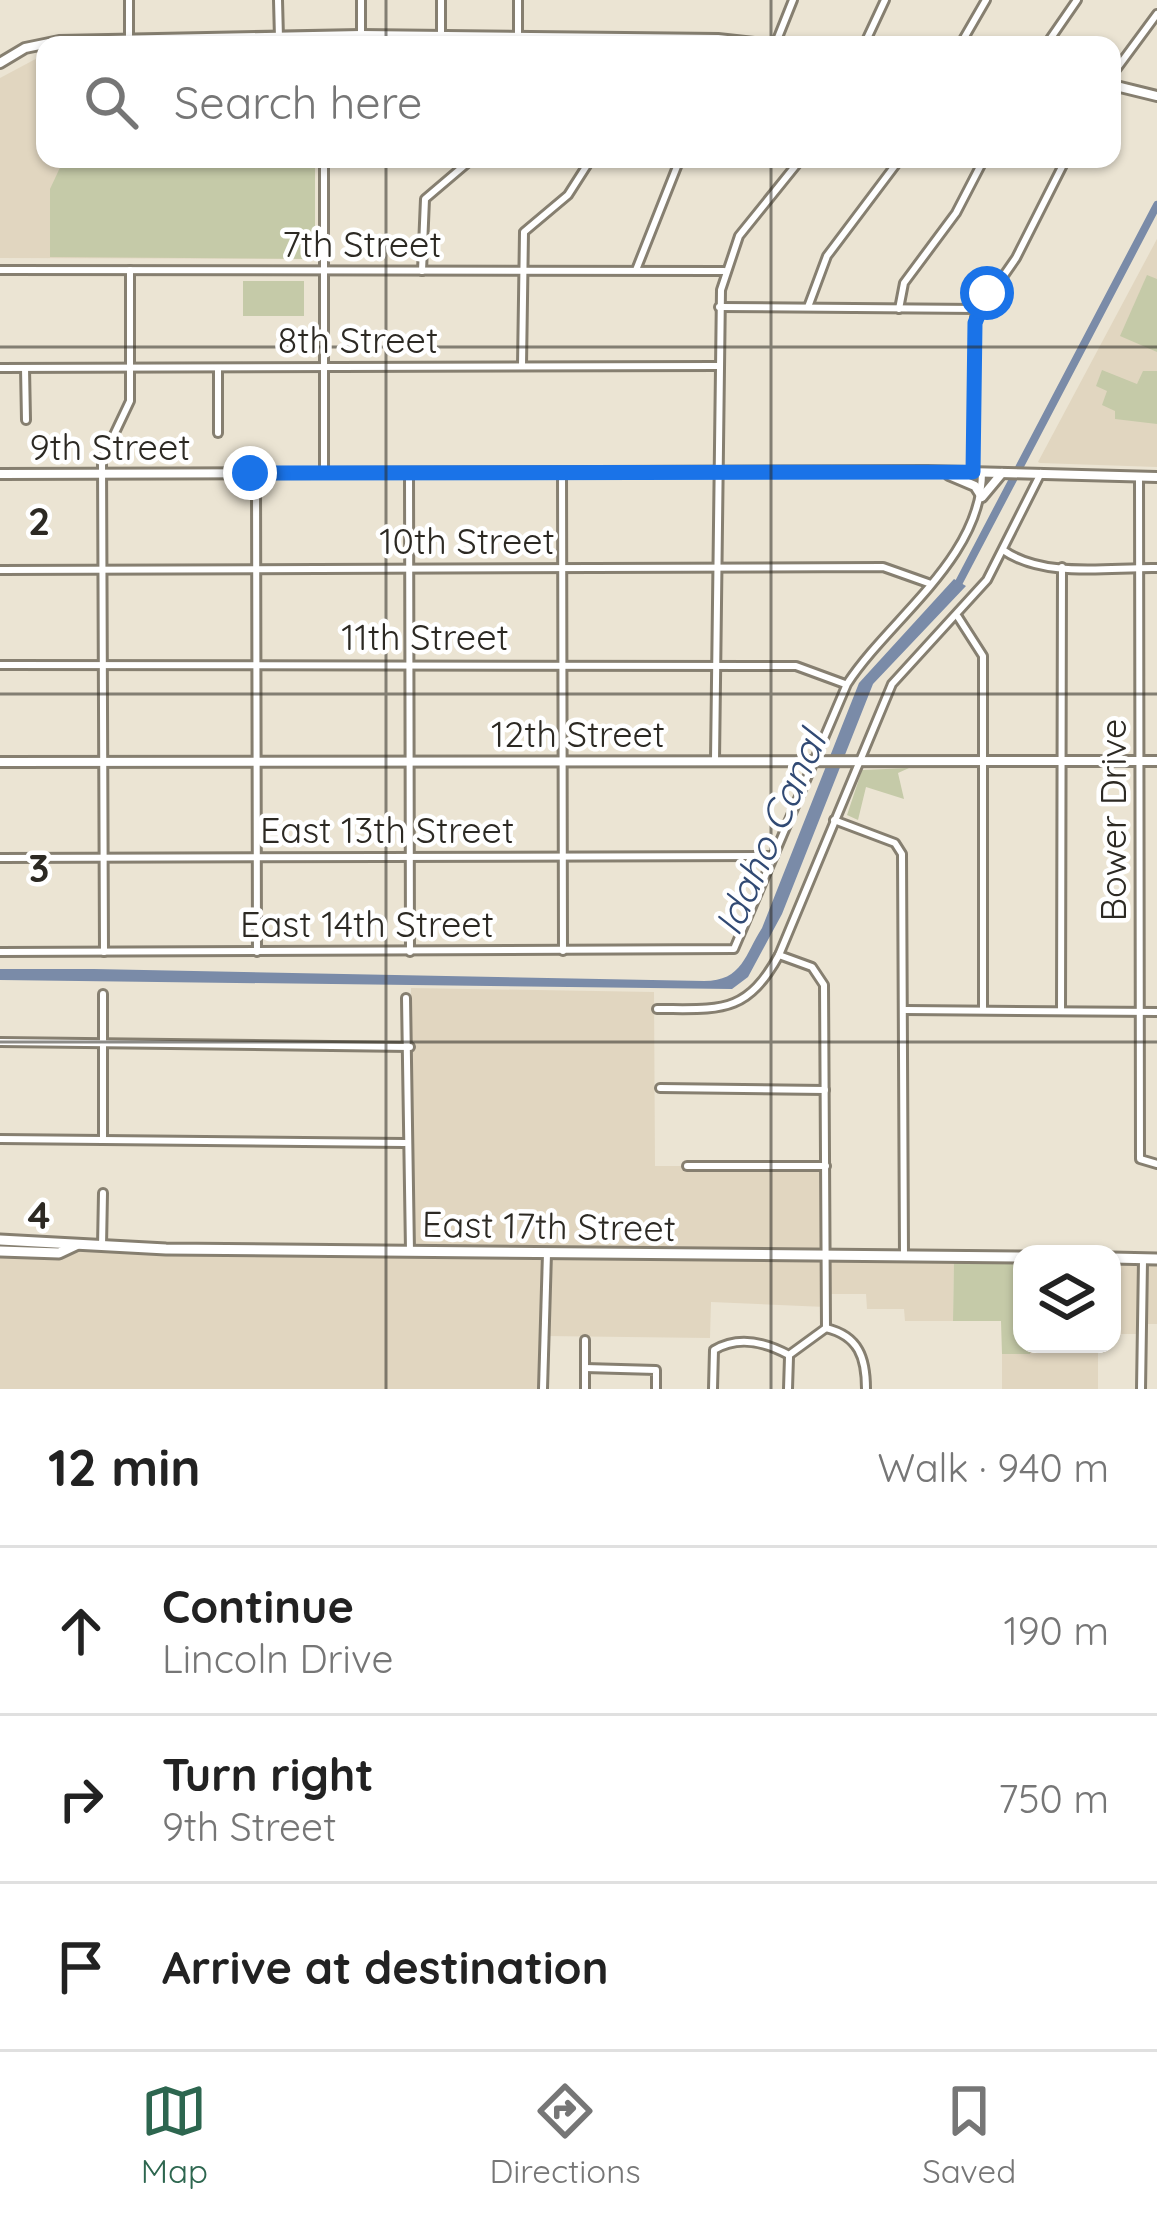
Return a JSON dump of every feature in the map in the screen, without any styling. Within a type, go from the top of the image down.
[{"type":"main road","name":"East 17th Street","points":[[0,1240],[102,1246],[1013,1257]]},
{"type":"main road","name":"East 17th Street","points":[[0,1251],[58,1252],[76,1245]]},
{"type":"main road","points":[[1121,1258],[1157,1258]]},
{"type":"street","points":[[129,0],[129,36]]},
{"type":"street","points":[[278,0],[279,36]]},
{"type":"street","points":[[361,0],[361,35]]},
{"type":"street","points":[[441,0],[441,36]]},
{"type":"street","points":[[518,0],[518,36]]},
{"type":"street","points":[[778,36],[793,0]]},
{"type":"street","points":[[868,36],[885,0]]},
{"type":"street","points":[[965,36],[986,0]]},
{"type":"street","points":[[1052,36],[1077,0]]},
{"type":"street","points":[[1121,63],[1157,14]]},
{"type":"street","points":[[354,36],[401,36]]},
{"type":"street","points":[[0,63],[36,47]]},
{"type":"street","points":[[1121,87],[1157,96]]},
{"type":"street","points":[[324,168],[325,473]]},
{"type":"street","points":[[422,271],[425,199],[460,168]]},
{"type":"street","points":[[522,366],[524,232],[568,195],[585,168]]},
{"type":"street","points":[[636,270],[676,168]]},
{"type":"street","points":[[716,760],[719,307],[724,271],[758,208],[793,168]]},
{"type":"street","points":[[808,307],[827,256],[893,168]]},
{"type":"street","points":[[899,308],[904,283],[956,213],[979,168]]},
{"type":"street","points":[[982,497],[978,309],[1016,258],[1061,168]]},
{"type":"street","name":"7th Street","points":[[0,270],[724,271]]},
{"type":"street","points":[[104,952],[103,473],[104,451],[130,401],[130,270]]},
{"type":"street","points":[[719,307],[978,309]]},
{"type":"street","name":"8th Street","points":[[0,368],[717,366]]},
{"type":"street","points":[[25,368],[26,420]]},
{"type":"street","points":[[218,368],[218,433]]},
{"type":"street","name":"9th Street","points":[[0,474],[716,471],[1157,477]]},
{"type":"street","points":[[562,472],[563,951]]},
{"type":"street","points":[[941,472],[975,486],[982,497]]},
{"type":"street","points":[[774,856],[819,760],[847,684],[870,649],[931,584],[982,497],[1003,472]]},
{"type":"street","points":[[256,473],[257,952]]},
{"type":"street","points":[[409,473],[410,952]]},
{"type":"street","points":[[657,1009],[716,1009],[756,991],[779,955],[898,674],[958,617],[1003,550],[1041,473]]},
{"type":"street","name":"Bower Drive","points":[[1139,477],[1143,1163],[1157,1164]]},
{"type":"street","points":[[1003,550],[1019,562],[1157,568]]},
{"type":"street","points":[[1061,1010],[1062,567]]},
{"type":"street","name":"10th Street","points":[[0,570],[883,568],[931,584]]},
{"type":"street","points":[[958,617],[983,656],[983,1010]]},
{"type":"street","name":"11th Street","points":[[0,665],[796,666],[847,684]]},
{"type":"street","name":"12th Street","points":[[0,762],[1157,761]]},
{"type":"street","points":[[834,820],[895,843],[902,854],[904,1256]]},
{"type":"street","name":"East 13th Street","points":[[0,858],[774,856]]},
{"type":"street","name":"East 14th Street","points":[[0,952],[734,949],[774,856]]},
{"type":"street","points":[[779,955],[821,975],[826,1328]]},
{"type":"street","points":[[103,994],[103,1140]]},
{"type":"street","points":[[406,998],[410,1251]]},
{"type":"street","points":[[906,1010],[1157,1012]]},
{"type":"street","points":[[0,1042],[410,1047]]},
{"type":"street","points":[[660,1088],[824,1090]]},
{"type":"street","points":[[0,1139],[405,1143]]},
{"type":"street","points":[[687,1166],[826,1166]]},
{"type":"street","points":[[102,1246],[103,1193]]},
{"type":"street","points":[[543,1389],[547,1252]]},
{"type":"street","points":[[1141,1389],[1143,1258]]},
{"type":"street","points":[[789,1355],[826,1328]]},
{"type":"street","points":[[826,1328],[843,1334],[860,1350],[866,1389]]},
{"type":"street","points":[[585,1340],[585,1389]]},
{"type":"street","points":[[713,1389],[715,1350],[731,1342],[770,1345],[789,1355]]},
{"type":"street","points":[[788,1389],[789,1355]]},
{"type":"street","points":[[585,1368],[656,1370],[656,1389]]},
{"type":"shaded area","points":[[36,59],[36,168],[315,168],[315,259],[0,258],[0,78]]},
{"type":"shaded area","points":[[1157,239],[1157,467],[1038,462]]},
{"type":"shaded area","points":[[411,988],[654,992],[655,1166],[826,1166],[826,1255],[954,1257],[953,1321],[905,1321],[904,1309],[867,1309],[866,1294],[826,1294],[825,1307],[711,1302],[710,1338],[545,1336],[543,1389],[0,1389],[0,1244],[410,1251]]},
{"type":"shaded area","points":[[1121,1258],[1157,1259],[1157,1324],[1142,1324],[1142,1334],[1121,1334]]},
{"type":"shaded area","points":[[1098,1353],[1098,1389],[1002,1389],[1002,1354]]},
{"type":"green space","points":[[60,168],[315,168],[315,259],[50,257],[50,189]]},
{"type":"green space","points":[[1147,275],[1157,279],[1157,352],[1120,336]]},
{"type":"green space","points":[[243,281],[304,281],[304,316],[243,316]]},
{"type":"green space","points":[[1102,370],[1137,384],[1143,371],[1157,371],[1157,424],[1115,419],[1115,411],[1102,405],[1107,391],[1096,386]]},
{"type":"green space","points":[[909,768],[898,773],[904,799],[866,787],[858,820],[847,815],[862,770]]},
{"type":"green space","points":[[954,1257],[1013,1257],[1013,1353],[1030,1354],[1002,1354],[1001,1321],[953,1321]]},
{"type":"water","name":"Idaho Canal","points":[[954,579],[966,586],[873,684],[782,914],[748,977],[732,989],[0,980],[0,969],[704,981],[727,976],[741,964],[762,928],[859,683]]},
{"type":"waterway","name":"Idaho Canal","points":[[957,586],[1157,205]]},
{"type":"route","points":[[250,473],[973,472],[975,323],[987,293]]}]
